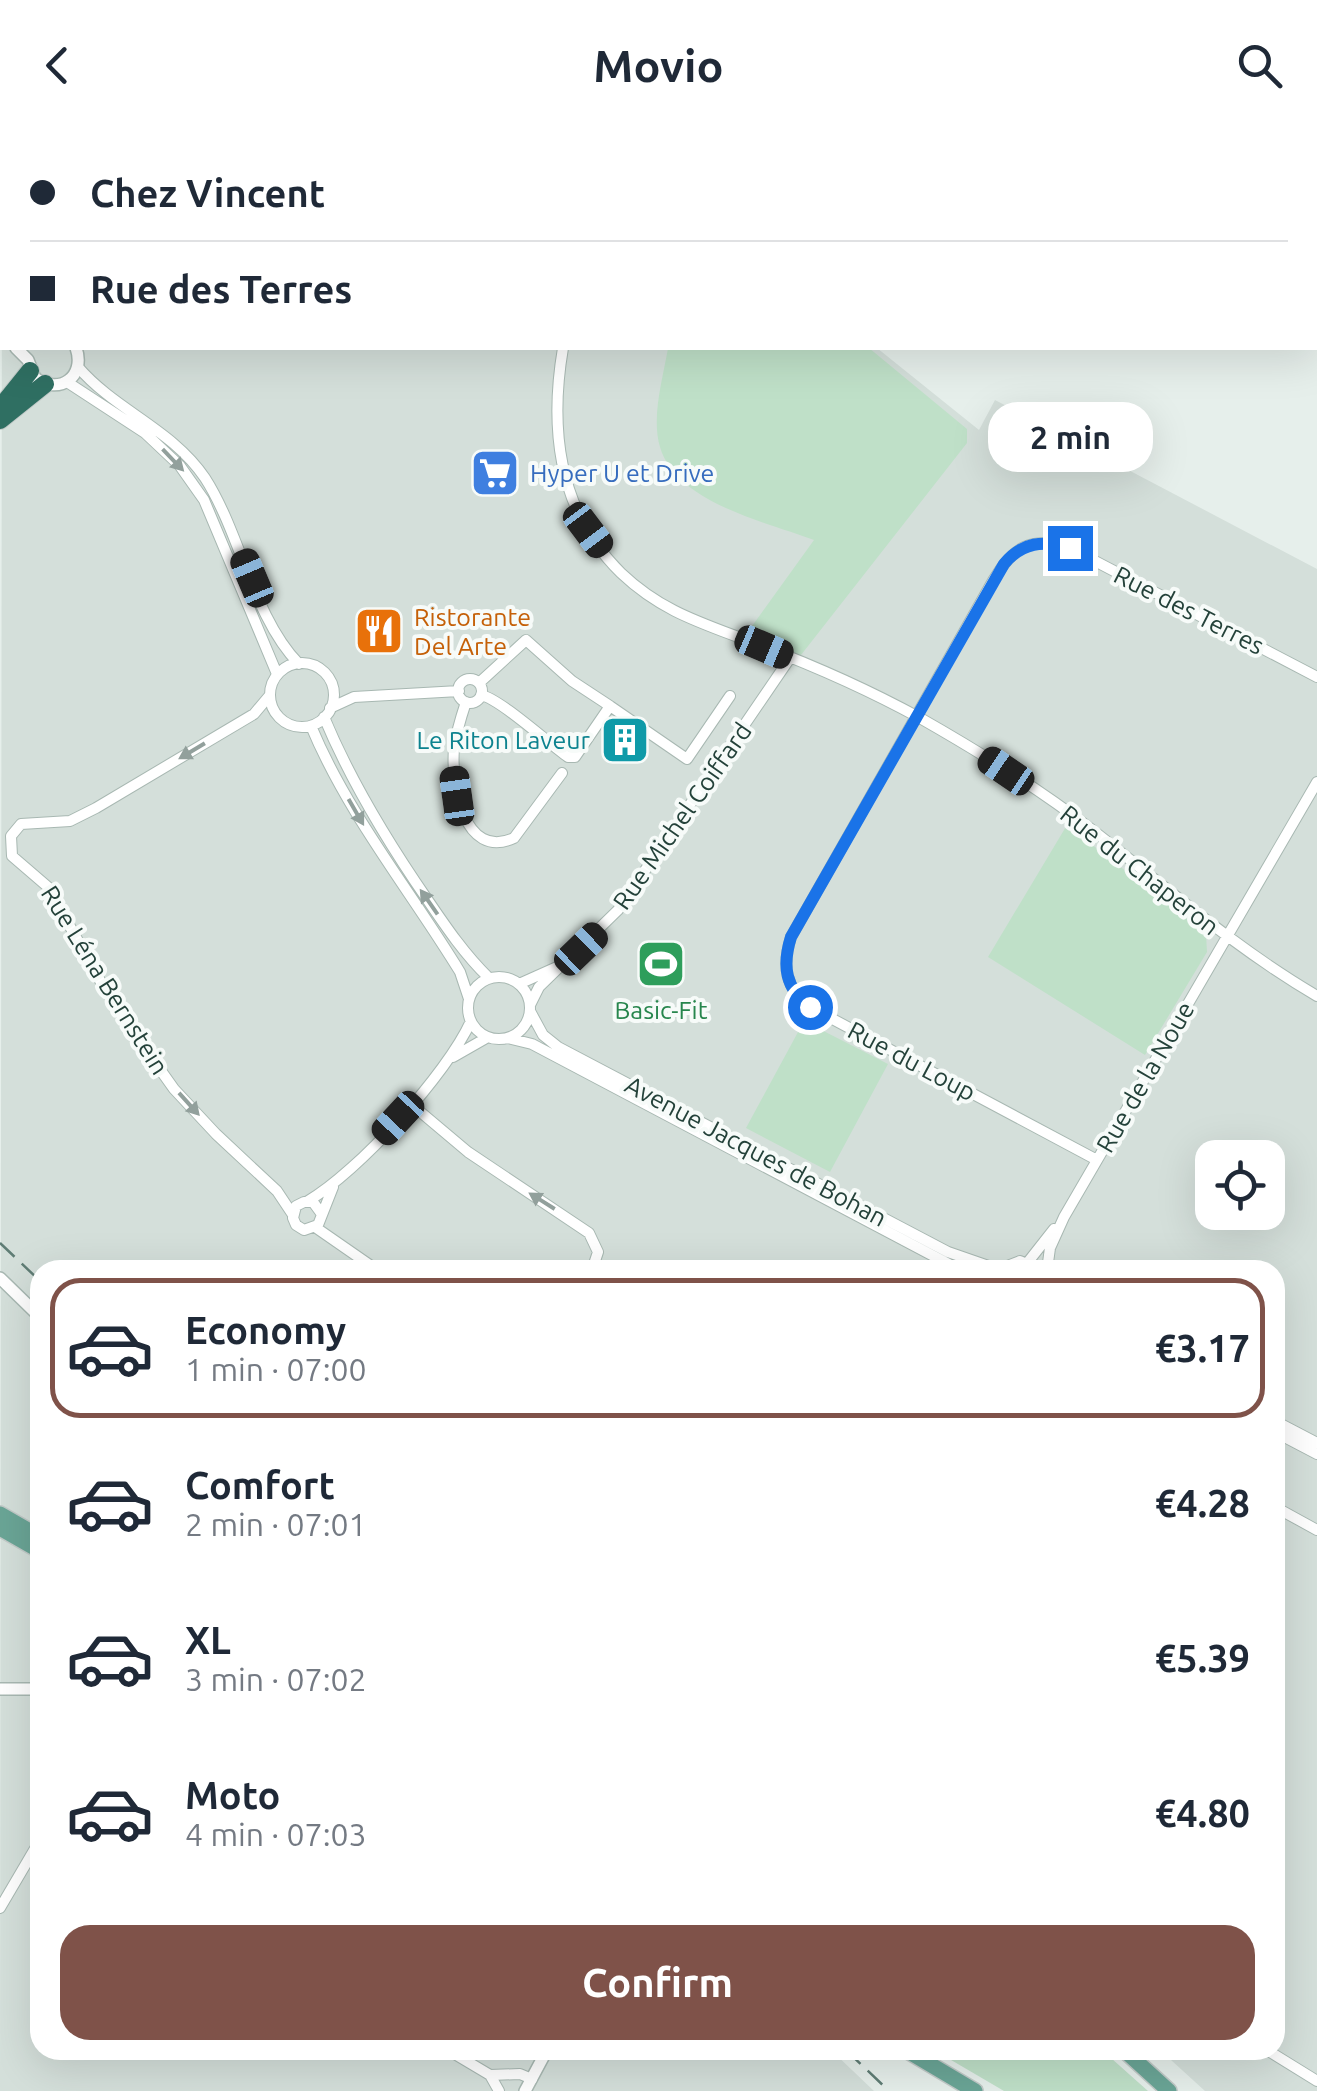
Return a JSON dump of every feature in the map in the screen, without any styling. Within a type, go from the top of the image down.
[{"type":"highway","points":[[0,408],[29,359]]},
{"type":"highway","points":[[0,420],[45,384]]},
{"type":"main road","points":[[0,1514],[30,1531]]},
{"type":"main road","points":[[0,1528],[30,1545]]},
{"type":"main road","points":[[923,2060],[975,2091]]},
{"type":"main road","points":[[1135,2060],[1169,2091]]},
{"type":"street","name":"Rue du Chaperon","points":[[563,350],[555,394],[556,431],[566,482],[588,530],[620,572],[667,610],[802,663],[917,716],[980,754],[1090,828],[1226,938],[1317,996]]},
{"type":"street","points":[[29,359],[45,384],[53,386],[67,382],[78,372],[80,354]]},
{"type":"street","points":[[80,354],[110,400],[159,429],[205,479],[267,612],[289,653],[300,664]]},
{"type":"street","points":[[67,382],[145,433],[180,466],[204,500],[278,674]]},
{"type":"street","name":"Rue des Terres","points":[[917,716],[1004,564],[1015,551],[1043,542],[1070,548],[1317,677]]},
{"type":"street","points":[[354,697],[310,726],[297,726],[276,714],[270,695],[278,674],[300,664],[319,668],[332,686],[354,697],[462,697],[475,702],[480,689],[526,640],[572,681],[687,759],[730,696]]},
{"type":"street","name":"Rue Michel Coiffard","points":[[530,1008],[540,987],[618,910],[790,658]]},
{"type":"street","points":[[562,773],[514,838],[496,842],[474,834],[464,818],[454,772],[466,680],[568,756],[575,757],[610,706]]},
{"type":"street","points":[[332,686],[327,712],[344,764],[390,845],[455,940],[490,978]]},
{"type":"street","name":"Rue Léna Bernstein","points":[[270,695],[254,714],[70,822],[21,824],[10,836],[9,849],[16,863],[48,886],[116,1008],[174,1089],[277,1191],[292,1214]]},
{"type":"street","name":"Rue du Loup","points":[[917,716],[791,937],[785,968],[789,984],[810,1007],[1097,1160]]},
{"type":"street","points":[[310,726],[360,820],[460,972],[469,999],[471,1022],[452,1058],[333,1187],[300,1203],[292,1214],[300,1228],[315,1227],[363,1260]]},
{"type":"street","points":[[1226,938],[1317,782]]},
{"type":"street","name":"Rue de la Noue","points":[[1064,1216],[1226,938]]},
{"type":"street","name":"Rue Michel Coiffard","points":[[519,984],[563,964]]},
{"type":"street","points":[[452,1058],[488,1037],[508,1038],[523,1028],[530,1008],[519,984],[510,978],[490,978],[480,983],[469,999]]},
{"type":"street","name":"Avenue Jacques de Bohan","points":[[530,1008],[543,1035],[558,1046],[970,1260]]},
{"type":"street","points":[[471,1022],[488,1037]]},
{"type":"street","name":"Avenue Jacques de Bohan","points":[[508,1038],[520,1039],[565,1062],[941,1260]]},
{"type":"street","points":[[412,1104],[468,1152],[589,1233],[598,1252],[595,1260]]},
{"type":"street","points":[[315,1227],[333,1187]]},
{"type":"street","points":[[308,1201],[321,1213]]},
{"type":"street","points":[[1030,1260],[1064,1216]]},
{"type":"street","points":[[1047,1260],[1064,1216]]},
{"type":"street","points":[[0,1278],[30,1307]]},
{"type":"street","points":[[1285,1426],[1317,1443]]},
{"type":"street","points":[[1285,1437],[1317,1454]]},
{"type":"street","points":[[1285,1512],[1317,1530]]},
{"type":"street","points":[[0,1689],[30,1689]]},
{"type":"street","points":[[0,1908],[30,1857]]},
{"type":"street","points":[[464,2060],[490,2076],[498,2091]]},
{"type":"street","points":[[490,2076],[520,2074],[528,2085],[542,2060]]},
{"type":"street","points":[[1283,2060],[1317,2082]]},
{"type":"shaded area","points":[[2,350],[879,350],[979,430],[995,400],[1317,569],[1317,2091],[1205,2091],[1171,2060],[1285,2060],[1285,1260],[30,1260],[30,2060],[841,2060],[874,2091],[0,2091]]},
{"type":"green space","points":[[668,350],[871,350],[967,429],[967,443],[801,655],[747,633],[814,540],[725,508],[684,483],[669,466],[660,447],[659,398]]},
{"type":"green space","points":[[1067,825],[1206,934],[1207,952],[1145,1055],[988,957]]},
{"type":"green space","points":[[804,1021],[888,1064],[830,1172],[746,1128]]},
{"type":"green space","points":[[951,2060],[1113,2060],[1148,2091],[1004,2091]]},
{"type":"railway","points":[[0,1243],[30,1272]]},
{"type":"railway","points":[[856,2060],[889,2091]]},
{"type":"place","name":"Hyper U et Drive","points":[[495,473]]},
{"type":"place","name":"Ristorante Del Arte","points":[[379,631]]},
{"type":"place","name":"Le Riton Laveur","points":[[625,740]]},
{"type":"place","name":"Basic-Fit","points":[[661,964]]},
{"type":"route","points":[[810,1007],[789,984],[785,968],[791,937],[1004,564],[1015,551],[1026,546],[1043,542],[1070,548]]}]
